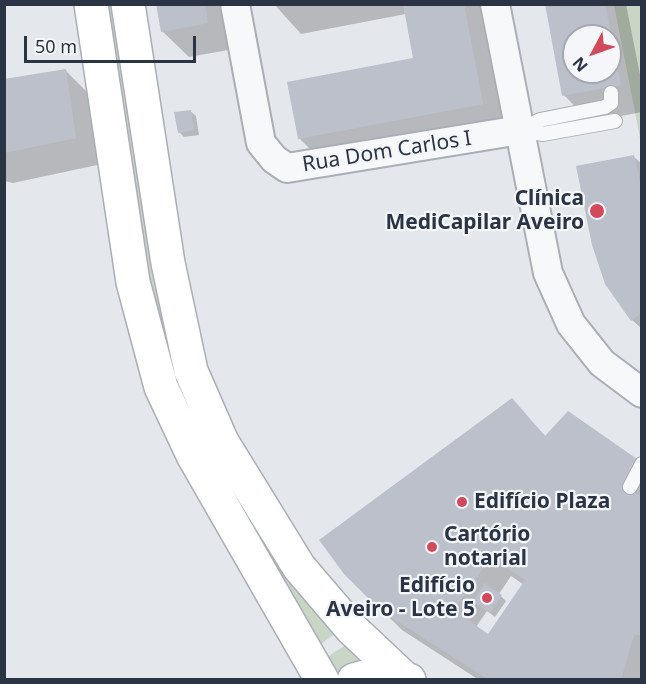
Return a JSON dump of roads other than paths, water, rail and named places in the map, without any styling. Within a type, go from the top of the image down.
[{"type":"main road","points":[[91,4],[133,282],[161,387],[193,455],[322,680]]},
{"type":"main road","points":[[128,4],[168,263],[191,371],[222,442],[299,567],[352,629],[406,678]]},
{"type":"main road","points":[[354,680],[379,673],[406,678]]},
{"type":"street","name":"Rua Dom Carlos I","points":[[235,4],[261,143],[274,159],[287,168],[520,129]]},
{"type":"street","points":[[495,4],[548,273],[571,324],[602,363],[642,393]]},
{"type":"lane","points":[[520,129],[540,120],[605,108],[611,103],[610,93]]},
{"type":"lane","points":[[520,129],[543,134],[615,121]]},
{"type":"lane","points":[[630,487],[642,464]]},
{"type":"place","name":"Clínica MediCapilar Aveiro","points":[[597,211]]},
{"type":"place","name":"Edifício Plaza","points":[[462,502]]},
{"type":"place","name":"Cartório notarial","points":[[432,547]]},
{"type":"place","name":"Edifício Aveiro - Lote 5","points":[[487,598]]}]
